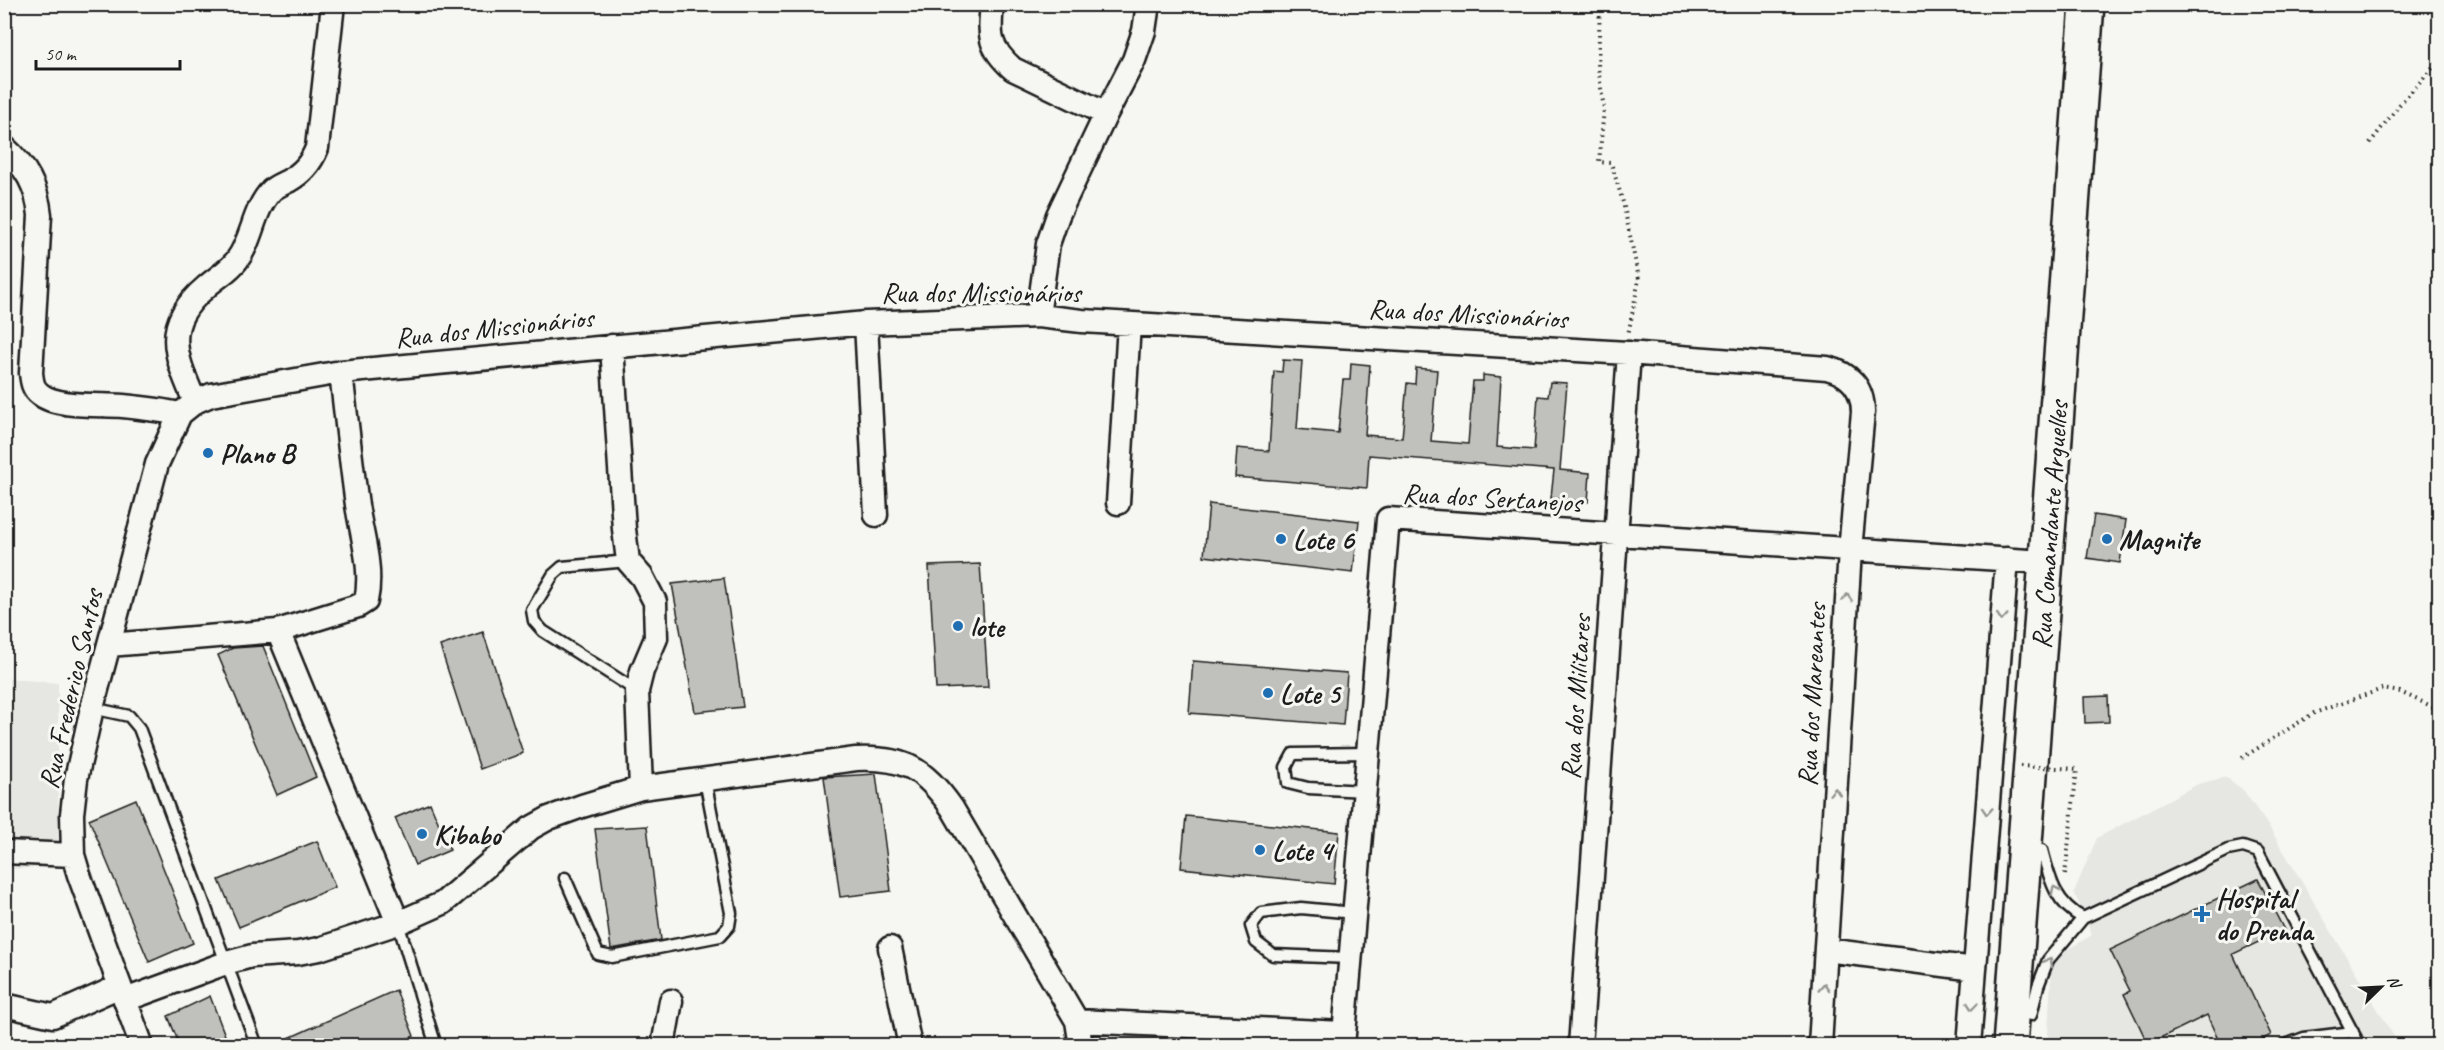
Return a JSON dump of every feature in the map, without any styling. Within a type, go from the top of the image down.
[{"type":"main road","name":"Rua Comandante Arguelles","points":[[2010,1046],[2087,4]]},
{"type":"main road","name":"Rua Comandante Arguelles","points":[[2029,1030],[2104,4]]},
{"type":"street","points":[[4,147],[27,171],[38,199],[40,215],[32,385],[46,398],[60,402],[160,410],[188,408],[176,351],[179,322],[193,298],[228,270],[237,259],[245,247],[267,196],[274,188],[297,177],[312,160],[317,148],[333,4]]},
{"type":"street","points":[[992,4],[991,40],[995,51],[1004,61],[1013,69],[1106,114]]},
{"type":"street","points":[[1038,316],[1048,244],[1058,215],[1134,60],[1144,30],[1148,4]]},
{"type":"street","name":"Rua dos Missionários","points":[[188,408],[226,392],[341,372],[866,323],[1038,316],[1129,324],[1628,353],[1827,368]]},
{"type":"street","points":[[866,323],[876,515]]},
{"type":"street","points":[[1118,502],[1129,324]]},
{"type":"street","points":[[612,346],[628,561],[642,577],[655,602],[656,638],[637,691],[641,788]]},
{"type":"street","name":"Rua dos Militares","points":[[1580,1046],[1628,353]]},
{"type":"street","name":"Rua dos Mareantes","points":[[1820,1046],[1850,550],[1863,402],[1856,384],[1849,377],[1840,371],[1827,368]]},
{"type":"street","points":[[109,645],[278,631],[358,606],[366,601],[369,578],[341,372]]},
{"type":"street","name":"Rua Frederico Santos","points":[[142,1046],[79,875],[74,855],[72,814],[76,779],[92,708],[158,464],[188,408]]},
{"type":"street","name":"Rua dos Sertanejos","points":[[1343,1039],[1388,519],[2046,562]]},
{"type":"street","points":[[1969,1046],[2007,559]]},
{"type":"street","points":[[278,631],[398,923]]},
{"type":"street","points":[[4,1005],[40,1015],[53,1016],[226,963],[252,956],[319,949],[398,923],[443,903],[531,828],[549,818],[641,788],[856,759],[883,758],[920,771],[937,787],[952,808],[1077,1021],[1081,1046]]},
{"type":"street","points":[[4,852],[74,855]]},
{"type":"street","points":[[890,948],[910,1046]]},
{"type":"street","points":[[1826,950],[1975,969]]},
{"type":"street","points":[[663,1046],[671,1001]]},
{"type":"street","points":[[1077,1021],[1343,1039]]},
{"type":"lane","points":[[628,561],[562,567],[553,575],[532,610],[534,621],[543,631],[637,691]]},
{"type":"lane","points":[[92,708],[129,716],[139,728],[256,1046]]},
{"type":"lane","points":[[1365,792],[1308,788],[1288,783],[1286,767],[1293,754],[1368,753]]},
{"type":"lane","points":[[565,878],[598,954],[612,957],[720,936],[729,926],[731,913],[705,780]]},
{"type":"lane","points":[[2029,1030],[2038,986],[2048,960],[2083,918],[2228,850],[2243,847],[2258,852],[2360,1046]]},
{"type":"lane","points":[[2042,850],[2057,895],[2069,910],[2083,918]]},
{"type":"lane","points":[[1350,958],[1273,955],[1256,942],[1251,926],[1261,913],[1301,908],[1354,913]]},
{"type":"lane","points":[[398,923],[436,1046]]},
{"type":"lane","points":[[2283,1046],[2304,1038],[2353,1032]]},
{"type":"path","points":[[1600,4],[1598,68],[1604,109],[1599,162],[1611,163],[1618,182],[1639,279],[1628,353]]},
{"type":"path","points":[[2370,142],[2439,60]]},
{"type":"path","points":[[2242,758],[2314,713],[2382,689],[2400,692],[2439,710]]},
{"type":"path","points":[[2020,766],[2077,769],[2063,886]]},
{"type":"shaded area","points":[[4,678],[58,683],[58,867],[5,869]]},
{"type":"shaded area","name":"Hospital do Prenda","points":[[2226,777],[2243,790],[2269,827],[2399,1045],[2049,1046],[2052,959],[2092,935],[2074,892],[2097,838],[2198,784]]},
{"type":"building","points":[[1283,360],[1302,361],[1297,429],[1338,433],[1343,380],[1350,380],[1351,363],[1370,365],[1365,435],[1402,438],[1407,383],[1415,384],[1416,368],[1437,370],[1431,441],[1468,444],[1473,381],[1483,381],[1483,375],[1501,377],[1497,447],[1534,450],[1538,396],[1548,397],[1550,382],[1567,383],[1560,470],[1590,473],[1588,502],[1551,498],[1554,470],[1369,455],[1367,488],[1235,477],[1237,448],[1269,451],[1274,371],[1282,372]]},
{"type":"building","name":"Lote 6","points":[[1209,504],[1359,521],[1353,573],[1204,556]]},
{"type":"building","name":"Magnite","points":[[2094,515],[2126,520],[2120,563],[2087,558]]},
{"type":"building","name":"lote","points":[[980,564],[988,687],[936,689],[929,566]]},
{"type":"building","points":[[724,578],[743,707],[695,712],[672,584]]},
{"type":"building","points":[[483,632],[523,753],[480,769],[440,646]]},
{"type":"building","points":[[263,646],[316,777],[277,795],[218,655],[233,648]]},
{"type":"building","name":"Lote 5","points":[[1193,661],[1347,673],[1343,725],[1189,713]]},
{"type":"building","points":[[2108,696],[2109,722],[2085,723],[2084,697]]},
{"type":"building","points":[[876,774],[891,891],[840,897],[824,777]]},
{"type":"building","points":[[136,799],[193,943],[149,962],[89,819]]},
{"type":"building","name":"Kibabo","points":[[430,803],[450,850],[415,865],[395,818]]},
{"type":"building","name":"Lote 4","points":[[1186,816],[1339,832],[1334,884],[1181,868]]},
{"type":"building","points":[[647,826],[661,940],[611,949],[595,829]]},
{"type":"building","points":[[317,841],[335,887],[239,927],[219,880]]},
{"type":"building","points":[[2258,879],[2284,930],[2233,954],[2271,1035],[2250,1046],[2221,1046],[2207,1015],[2148,1044],[2124,994],[2130,991],[2110,950]]},
{"type":"building","points":[[396,990],[414,1036],[391,1046],[271,1046]]},
{"type":"building","points":[[210,996],[229,1046],[180,1046],[168,1016]]},
{"type":"place","name":"Plano B","points":[[208,453]]},
{"type":"place","name":"Lote 6","points":[[1281,539]]},
{"type":"place","name":"Magnite","points":[[2107,539]]},
{"type":"place","name":"lote","points":[[958,626]]},
{"type":"place","name":"Lote 5","points":[[1268,693]]},
{"type":"place","name":"Kibabo","points":[[422,834]]},
{"type":"place","name":"Lote 4","points":[[1260,850]]},
{"type":"place","name":"Hospital do Prenda","points":[[2202,914]]}]
